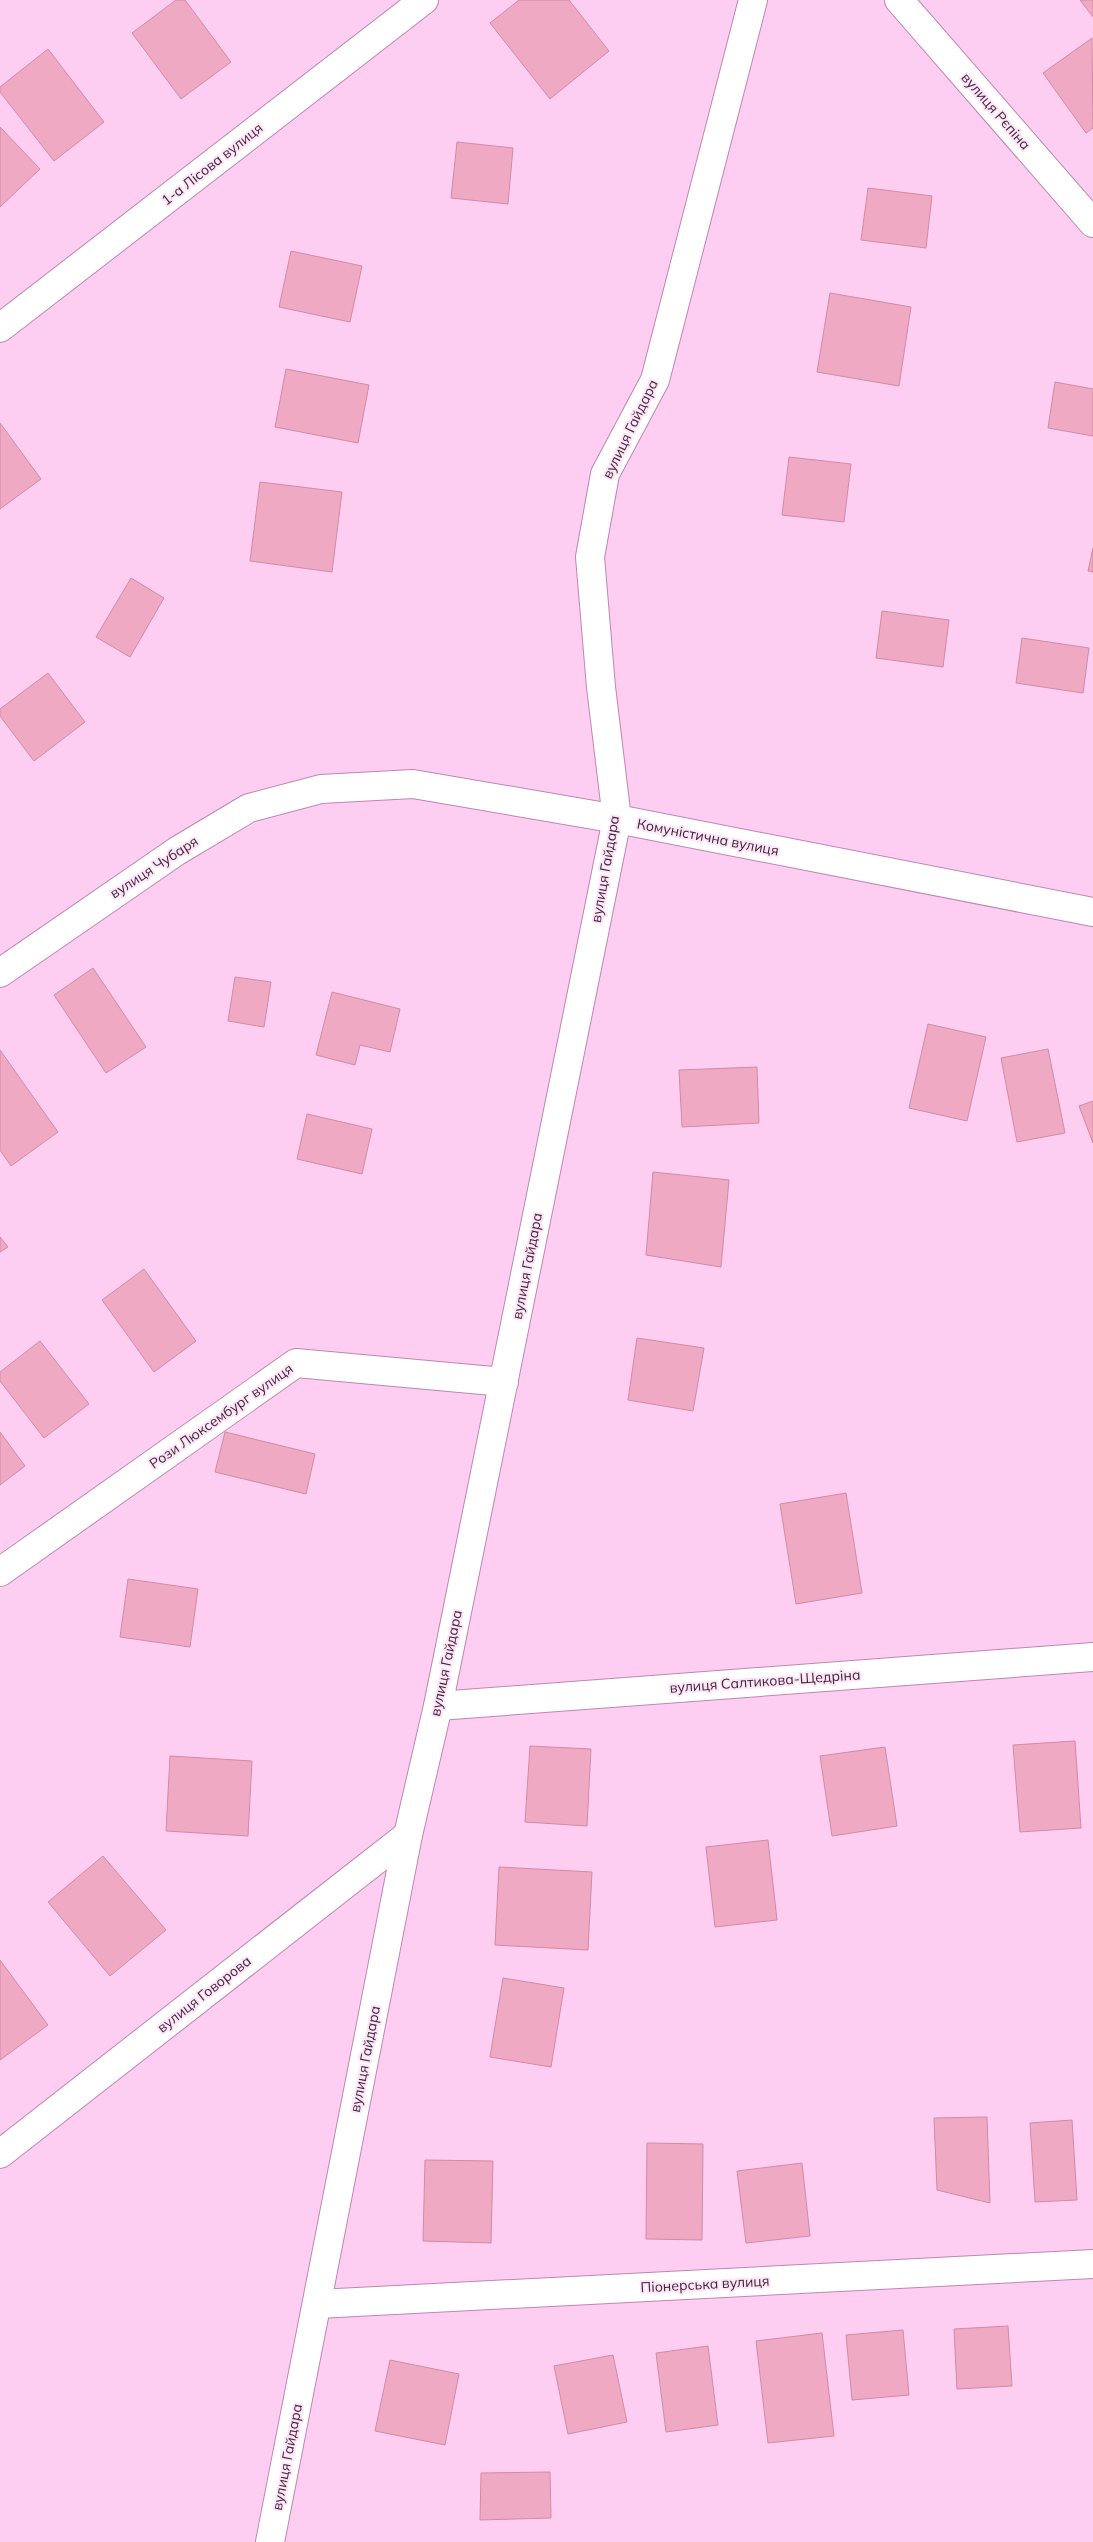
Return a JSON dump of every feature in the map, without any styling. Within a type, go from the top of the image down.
[{"type":"street","name":"1-а Лісова вулиця","points":[[0,328],[424,0]]},
{"type":"street","name":"вулиця Гайдара","points":[[270,2542],[318,2304],[408,1835],[438,1706],[617,819],[601,686],[590,558],[606,474],[655,380],[753,0]]},
{"type":"street","name":"вулиця Рєпіна","points":[[899,0],[1093,222]]},
{"type":"street","name":"Комуністична вулиця","points":[[322,788],[413,784],[617,819],[1093,912]]},
{"type":"street","name":"вулиця Чубаря","points":[[0,973],[177,851],[249,808],[322,788]]},
{"type":"street","name":"Рози Люксембург вулиця","points":[[0,1572],[296,1363],[504,1382]]},
{"type":"street","name":"вулиця Салтикова-Щедріна","points":[[438,1706],[1093,1657]]},
{"type":"street","name":"вулиця Говорова","points":[[0,2154],[408,1835]]},
{"type":"street","name":"Піонерська вулиця","points":[[318,2304],[1093,2264]]},
{"type":"building","points":[[176,0],[185,0],[231,62],[181,99],[132,33]]},
{"type":"building","points":[[519,0],[569,0],[609,51],[550,99],[490,23]]},
{"type":"building","points":[[1080,0],[1093,0],[1093,17]]},
{"type":"building","points":[[1092,38],[1093,128],[1086,133],[1043,73]]},
{"type":"building","points":[[48,49],[104,122],[54,161],[0,92],[0,87]]},
{"type":"building","points":[[0,127],[40,169],[0,207]]},
{"type":"building","points":[[457,142],[513,148],[508,204],[451,198]]},
{"type":"building","points":[[868,188],[932,196],[926,248],[861,240]]},
{"type":"building","points":[[291,251],[362,266],[350,322],[279,307]]},
{"type":"building","points":[[830,293],[911,307],[899,386],[817,372]]},
{"type":"building","points":[[286,369],[369,385],[358,443],[275,427]]},
{"type":"building","points":[[1055,382],[1093,389],[1093,436],[1048,428]]},
{"type":"building","points":[[0,423],[41,479],[0,509]]},
{"type":"building","points":[[789,457],[851,464],[844,522],[782,515]]},
{"type":"building","points":[[260,482],[342,492],[332,572],[250,561]]},
{"type":"building","points":[[1093,548],[1093,572],[1088,571]]},
{"type":"building","points":[[131,578],[164,598],[130,657],[96,637]]},
{"type":"building","points":[[882,611],[949,620],[943,667],[876,658]]},
{"type":"building","points":[[1022,638],[1089,648],[1083,693],[1016,683]]},
{"type":"building","points":[[48,673],[85,722],[34,761],[0,716],[0,709]]},
{"type":"building","points":[[93,968],[146,1047],[106,1073],[54,995]]},
{"type":"building","points":[[235,977],[271,982],[264,1027],[228,1021]]},
{"type":"building","points":[[332,992],[400,1009],[390,1052],[360,1045],[355,1065],[316,1055]]},
{"type":"building","points":[[928,1024],[986,1037],[967,1121],[909,1108]]},
{"type":"building","points":[[1048,1049],[1065,1133],[1017,1142],[1001,1058]]},
{"type":"building","points":[[0,1050],[58,1132],[11,1166],[0,1150]]},
{"type":"building","points":[[757,1067],[759,1123],[682,1127],[679,1070]]},
{"type":"building","points":[[1093,1101],[1093,1143],[1079,1106]]},
{"type":"building","points":[[307,1114],[372,1129],[362,1174],[297,1159]]},
{"type":"building","points":[[653,1172],[729,1180],[721,1267],[646,1255]]},
{"type":"building","points":[[0,1237],[8,1247],[0,1252]]},
{"type":"building","points":[[144,1269],[196,1341],[154,1372],[102,1300]]},
{"type":"building","points":[[637,1338],[704,1348],[693,1411],[628,1400]]},
{"type":"building","points":[[40,1341],[89,1404],[44,1438],[0,1381],[0,1372]]},
{"type":"building","points":[[0,1432],[25,1466],[0,1485]]},
{"type":"building","points":[[225,1432],[315,1454],[306,1494],[215,1472]]},
{"type":"building","points":[[846,1493],[862,1593],[796,1604],[780,1504]]},
{"type":"building","points":[[128,1579],[198,1589],[190,1647],[120,1637]]},
{"type":"building","points":[[1075,1741],[1081,1828],[1020,1832],[1013,1745]]},
{"type":"building","points":[[530,1746],[591,1749],[587,1826],[525,1822]]},
{"type":"building","points":[[885,1747],[897,1826],[832,1836],[820,1756]]},
{"type":"building","points":[[170,1756],[252,1761],[248,1836],[166,1831]]},
{"type":"building","points":[[768,1840],[777,1920],[715,1927],[706,1847]]},
{"type":"building","points":[[103,1856],[166,1930],[110,1976],[48,1902]]},
{"type":"building","points":[[499,1867],[592,1872],[588,1950],[495,1945]]},
{"type":"building","points":[[0,1960],[48,2025],[0,2060]]},
{"type":"building","points":[[503,1978],[564,1988],[551,2067],[490,2057]]},
{"type":"building","points":[[987,2117],[990,2203],[937,2190],[934,2118]]},
{"type":"building","points":[[1072,2120],[1077,2200],[1035,2202],[1030,2123]]},
{"type":"building","points":[[647,2143],[703,2144],[702,2240],[646,2239]]},
{"type":"building","points":[[425,2160],[493,2161],[491,2243],[423,2241]]},
{"type":"building","points":[[802,2163],[810,2236],[746,2243],[737,2171]]},
{"type":"building","points":[[1008,2326],[1012,2386],[957,2389],[954,2329]]},
{"type":"building","points":[[903,2330],[909,2395],[852,2400],[846,2335]]},
{"type":"building","points":[[822,2333],[834,2436],[768,2443],[756,2341]]},
{"type":"building","points":[[708,2346],[718,2425],[666,2432],[656,2353]]},
{"type":"building","points":[[613,2355],[627,2422],[568,2434],[554,2366]]},
{"type":"building","points":[[390,2360],[459,2374],[445,2445],[375,2431]]},
{"type":"building","points":[[550,2472],[551,2518],[480,2520],[481,2473]]}]
